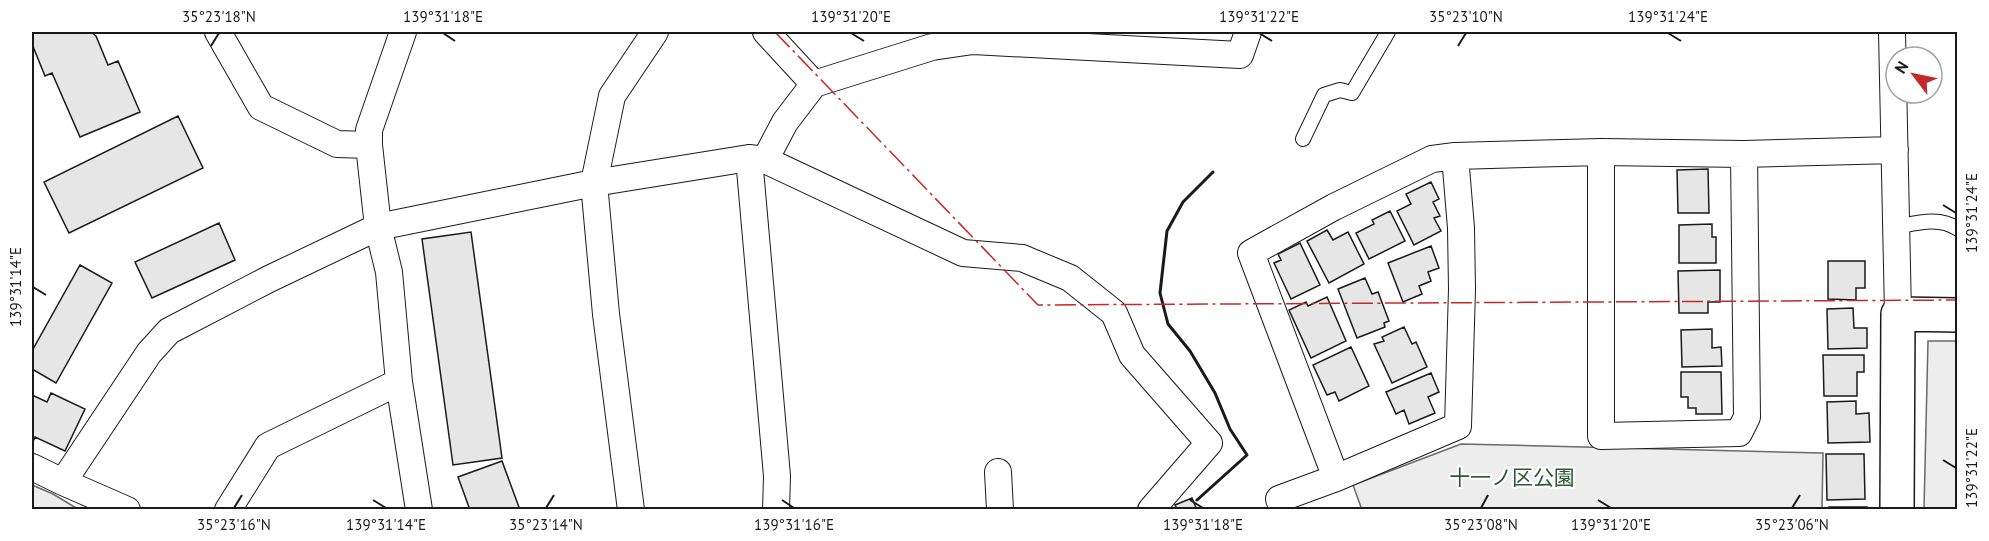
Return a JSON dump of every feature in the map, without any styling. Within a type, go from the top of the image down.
[{"type":"street","points":[[218,32],[261,108],[337,144],[369,145]]},
{"type":"street","points":[[403,32],[369,130],[369,145],[378,227],[389,272],[399,382],[419,510]]},
{"type":"street","points":[[631,510],[606,314],[594,183],[612,96],[655,32]]},
{"type":"street","points":[[766,32],[814,84]]},
{"type":"street","points":[[776,510],[777,476],[757,159],[814,84],[974,36],[1240,55],[1248,32]]},
{"type":"street","points":[[1892,32],[1898,314],[1897,510]]},
{"type":"street","points":[[1336,478],[1251,253],[1334,207],[1432,159],[1455,156],[1601,152],[1744,154],[1895,150]]},
{"type":"street","points":[[1601,152],[1601,436],[1739,433],[1747,417],[1744,154]]},
{"type":"street","points":[[1283,510],[1279,499],[1336,478],[1458,426],[1462,289],[1461,228],[1455,156]]},
{"type":"street","points":[[63,482],[149,353],[169,332],[269,279],[378,227],[594,183],[757,159],[963,254],[1022,258],[1070,278],[1114,313],[1132,355],[1209,443],[1151,510]]},
{"type":"street","points":[[1898,314],[1958,315]]},
{"type":"street","points":[[228,510],[268,446],[399,382]]},
{"type":"street","points":[[32,467],[127,510]]},
{"type":"street","points":[[998,472],[1000,510]]},
{"type":"lane","points":[[1303,140],[1324,95],[1340,90],[1352,93],[1388,32]]},
{"type":"lane","points":[[1896,226],[1933,220],[1948,223],[1958,229]]},
{"type":"shaded area","points":[[1928,341],[1957,341],[1957,509],[1924,509]]},
{"type":"shaded area","name":"十一ノ区公園","points":[[1461,444],[1823,453],[1822,509],[1362,510],[1353,485]]},
{"type":"shaded area","points":[[32,485],[53,494],[78,509],[32,509]]},
{"type":"building","points":[[32,32],[91,32],[96,36],[108,65],[118,61],[140,112],[80,137],[52,73],[45,76],[32,44]]},
{"type":"building","points":[[178,116],[203,168],[69,233],[44,182]]},
{"type":"building","points":[[1708,169],[1709,213],[1678,213],[1677,170]]},
{"type":"building","points":[[1431,182],[1439,199],[1433,202],[1440,216],[1434,218],[1441,231],[1414,245],[1397,211],[1411,204],[1406,194]]},
{"type":"building","points":[[1390,211],[1405,241],[1369,259],[1356,233],[1374,224],[1372,220]]},
{"type":"building","points":[[219,223],[235,260],[152,298],[135,262]]},
{"type":"building","points":[[1712,224],[1712,237],[1716,237],[1716,263],[1679,263],[1679,225]]},
{"type":"building","points":[[1327,230],[1333,240],[1348,232],[1364,264],[1329,283],[1307,241]]},
{"type":"building","points":[[471,232],[502,458],[453,465],[422,239]]},
{"type":"building","points":[[1300,243],[1320,285],[1291,299],[1274,263],[1281,260],[1278,254]]},
{"type":"building","points":[[1431,246],[1439,268],[1428,272],[1431,281],[1419,286],[1422,294],[1403,302],[1388,263]]},
{"type":"building","points":[[1828,261],[1865,261],[1865,288],[1856,288],[1856,300],[1828,299]]},
{"type":"building","points":[[80,265],[112,283],[56,383],[32,369],[32,351]]},
{"type":"building","points":[[1720,270],[1720,302],[1708,302],[1708,313],[1679,313],[1678,271]]},
{"type":"building","points":[[1365,278],[1372,294],[1378,292],[1389,321],[1384,323],[1385,327],[1357,338],[1338,289]]},
{"type":"building","points":[[1327,297],[1346,341],[1311,358],[1289,310],[1306,302],[1308,306]]},
{"type":"building","points":[[1853,308],[1854,328],[1867,328],[1867,348],[1828,349],[1827,309]]},
{"type":"building","points":[[1404,327],[1412,344],[1416,342],[1427,367],[1392,383],[1374,344],[1384,341],[1382,337]]},
{"type":"building","points":[[1712,329],[1712,348],[1721,347],[1722,366],[1682,367],[1681,330]]},
{"type":"building","points":[[1351,347],[1369,386],[1339,401],[1335,392],[1327,395],[1313,365]]},
{"type":"building","points":[[1823,355],[1864,355],[1864,372],[1857,372],[1857,396],[1824,396]]},
{"type":"building","points":[[1681,372],[1721,372],[1722,414],[1696,414],[1696,408],[1688,408],[1688,397],[1681,397]]},
{"type":"building","points":[[1431,373],[1439,392],[1428,397],[1435,413],[1409,424],[1404,410],[1396,414],[1386,392]]},
{"type":"building","points":[[51,393],[85,409],[65,451],[35,437],[32,444],[32,395],[47,402]]},
{"type":"building","points":[[1856,401],[1856,414],[1869,413],[1870,442],[1828,443],[1827,402]]},
{"type":"building","points":[[1826,454],[1864,454],[1865,499],[1827,500]]},
{"type":"building","points":[[502,461],[520,510],[470,510],[458,477]]},
{"type":"building","points":[[1192,498],[1197,510],[1175,510],[1177,509],[1175,505]]},
{"type":"building","points":[[1829,507],[1867,507],[1867,510],[1829,510]]},
{"type":"wall","points":[[1197,500],[1247,455],[1230,429],[1215,393],[1190,351],[1168,324],[1160,293],[1167,231],[1183,202],[1213,172]]},
{"type":"power","points":[[775,32],[1038,305],[1958,300]]}]
